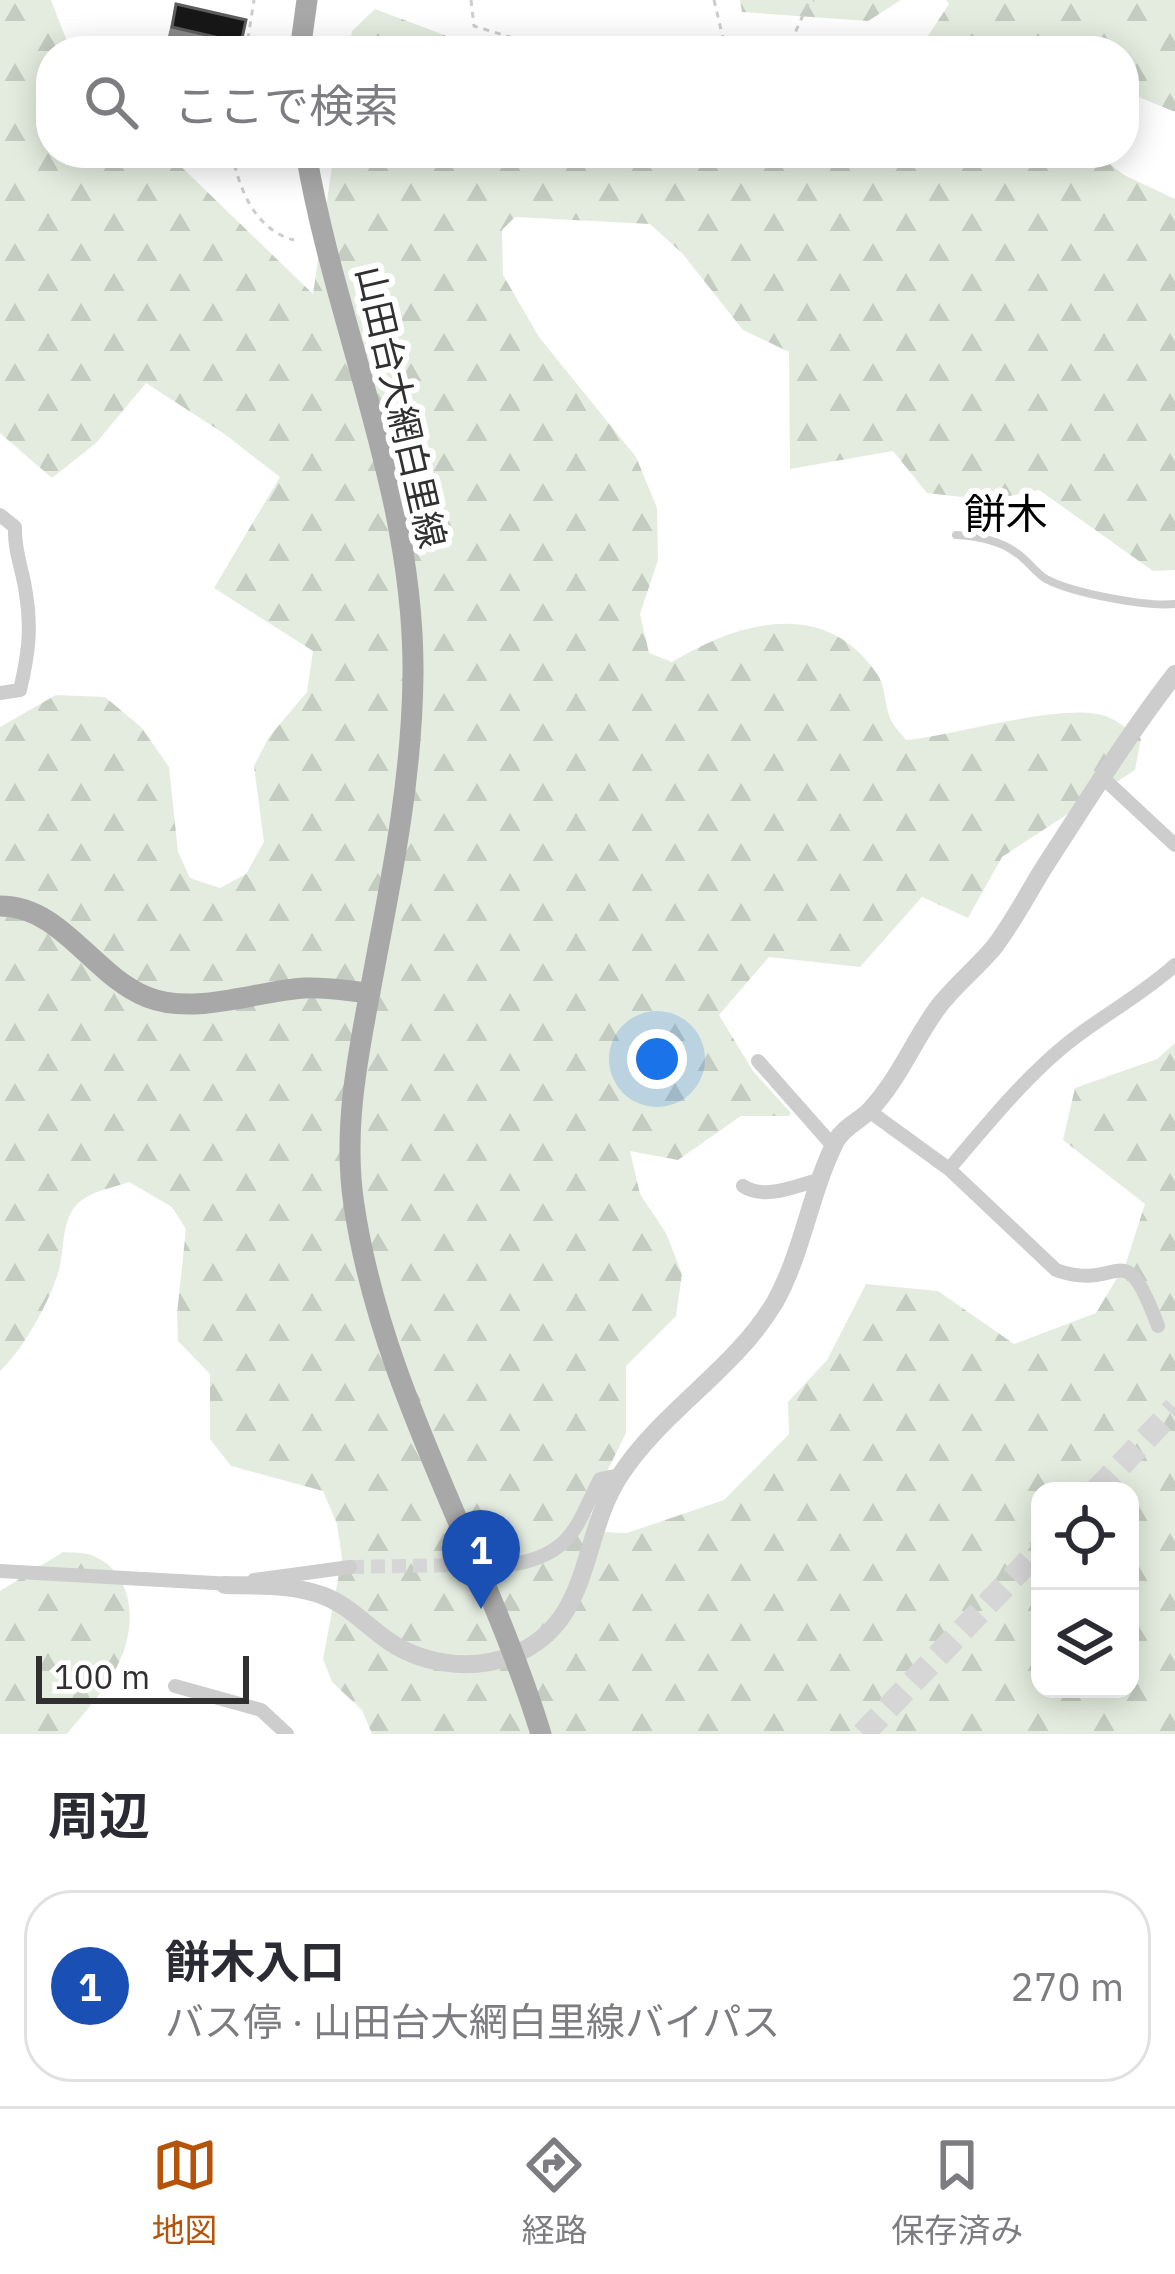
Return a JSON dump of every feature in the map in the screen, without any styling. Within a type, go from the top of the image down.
[{"type":"main road","points":[[302,36],[307,0]]},
{"type":"main road","name":"山田台大網白里線","points":[[309,168],[379,431],[400,527],[411,622],[412,705],[401,828],[355,1071],[350,1138],[353,1200],[365,1267],[393,1363],[541,1734]]},
{"type":"main road","points":[[0,906],[40,913],[101,969],[148,998],[195,1002],[308,988],[370,993]]},
{"type":"street","points":[[0,514],[15,527],[14,552],[26,589],[31,640],[20,691],[0,693]]},
{"type":"street","points":[[0,1571],[285,1587],[320,1594],[343,1604],[385,1640],[444,1664],[483,1664],[512,1656],[547,1632],[573,1604],[604,1506],[620,1475],[764,1317],[788,1271],[838,1135],[869,1111],[908,1061],[939,1006],[994,946],[1102,777],[1175,674]]},
{"type":"street","points":[[1102,777],[1175,845]]},
{"type":"street","points":[[949,1169],[1013,1094],[1065,1046],[1144,993],[1175,964]]},
{"type":"street","points":[[758,1061],[834,1147]]},
{"type":"street","points":[[869,1111],[949,1169],[1056,1270],[1079,1278],[1123,1269],[1134,1274],[1158,1327]]},
{"type":"street","points":[[743,1186],[769,1193],[822,1179]]},
{"type":"street","points":[[516,1564],[540,1559],[569,1540],[601,1479],[620,1475]]},
{"type":"street","points":[[225,1585],[350,1567]]},
{"type":"street","points":[[175,1686],[261,1710],[287,1734]]},
{"type":"lane","points":[[956,535],[992,540],[1017,552],[1046,579],[1124,601],[1175,604]]},
{"type":"path","points":[[248,36],[254,0]]},
{"type":"path","points":[[471,0],[474,26],[504,36]]},
{"type":"path","points":[[714,0],[722,36]]},
{"type":"path","points":[[794,36],[814,0]]},
{"type":"path","points":[[237,168],[248,206],[281,237],[294,240]]},
{"type":"green space","points":[[0,0],[51,0],[65,36],[36,36],[36,168],[183,168],[313,294],[332,168],[1115,168],[1175,199],[1175,570],[1153,571],[1039,490],[989,500],[927,493],[893,451],[790,469],[789,352],[743,330],[682,253],[650,224],[515,217],[502,230],[503,275],[539,337],[636,457],[657,508],[658,560],[640,614],[649,653],[672,662],[753,627],[807,626],[833,634],[856,650],[880,679],[890,718],[906,740],[1069,713],[1110,718],[1141,739],[1135,770],[1002,857],[968,918],[922,897],[860,967],[769,957],[719,1015],[753,1071],[791,1113],[741,1116],[678,1160],[630,1151],[640,1194],[666,1233],[682,1274],[676,1316],[626,1366],[626,1433],[588,1510],[602,1532],[627,1533],[724,1500],[789,1434],[788,1402],[827,1360],[866,1284],[938,1291],[1014,1344],[1096,1313],[1126,1263],[1145,1204],[1063,1140],[1075,1088],[1157,1059],[1175,1043],[1175,1734],[372,1734],[362,1710],[332,1682],[323,1659],[342,1558],[337,1524],[323,1491],[231,1466],[210,1439],[210,1374],[178,1341],[186,1229],[172,1207],[129,1182],[77,1204],[68,1220],[51,1293],[27,1337],[0,1371],[0,727],[56,695],[105,697],[141,727],[169,767],[178,852],[190,878],[220,888],[246,874],[264,842],[254,766],[269,737],[307,692],[313,651],[214,588],[280,477],[146,383],[96,443],[52,478],[0,433]]},
{"type":"green space","points":[[740,0],[901,0],[868,21],[742,12]]},
{"type":"green space","points":[[946,0],[1175,0],[1175,112],[1139,97],[1139,36],[928,36],[949,4]]},
{"type":"green space","points":[[375,9],[447,36],[351,36]]},
{"type":"green space","points":[[63,1552],[91,1555],[116,1572],[128,1599],[126,1644],[97,1698],[67,1734],[0,1734],[0,1591]]},
{"type":"building","points":[[176,4],[246,20],[243,36],[211,36],[172,27]]},
{"type":"tunnel","points":[[1105,1482],[1175,1408]]},
{"type":"tunnel","points":[[863,1734],[1031,1558]]},
{"type":"tunnel","points":[[350,1567],[516,1564]]},
{"type":"place","name":"餅木入口","points":[[481,1609]]},
{"type":"district","name":"餅木","points":[[1006,514]]}]
